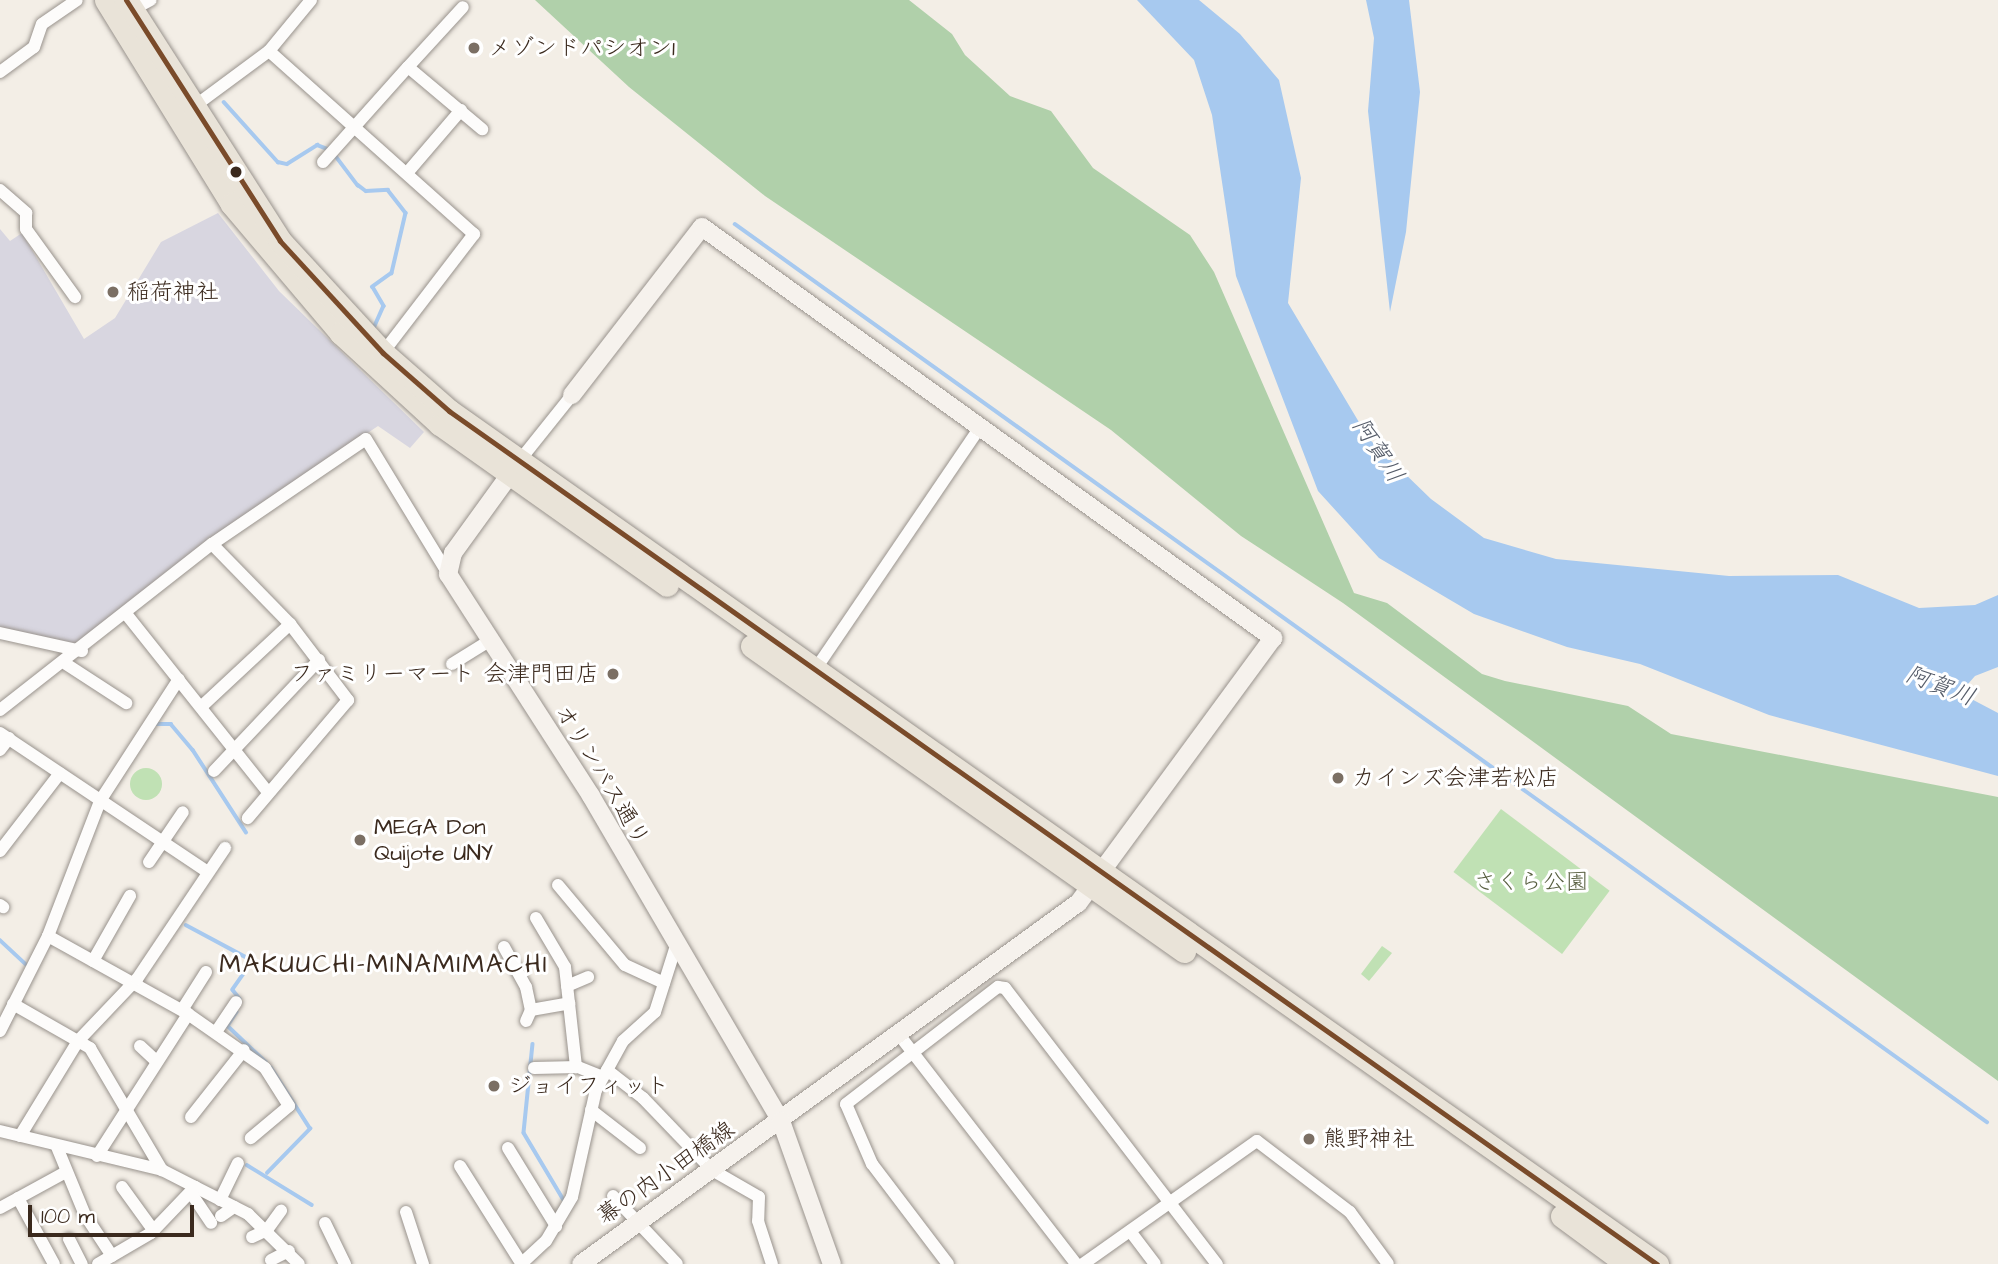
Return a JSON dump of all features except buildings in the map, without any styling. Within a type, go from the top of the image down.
[{"type":"highway","points":[[106,0],[184,114],[267,251],[378,360],[515,468],[1096,881],[1627,1264]]},
{"type":"highway","points":[[136,4],[184,114]]},
{"type":"highway","points":[[515,468],[815,670],[1096,881],[1657,1264]]},
{"type":"street","points":[[0,72],[34,47],[42,24],[77,0]]},
{"type":"street","points":[[184,114],[269,51],[312,0]]},
{"type":"street","points":[[329,155],[463,7]]},
{"type":"street","points":[[269,51],[474,234],[378,360]]},
{"type":"street","points":[[408,67],[482,129]]},
{"type":"street","points":[[407,173],[461,110]]},
{"type":"street","points":[[0,190],[26,213],[26,229],[75,297]]},
{"type":"street","points":[[448,575],[453,553],[515,468],[702,227],[980,428],[815,670]]},
{"type":"street","name":"幕の内小田橋線","points":[[584,1263],[900,1036],[1096,881],[1273,638],[980,428]]},
{"type":"street","points":[[0,710],[66,664],[212,544],[366,439],[448,575]]},
{"type":"street","points":[[212,544],[290,624],[348,700],[248,818]]},
{"type":"street","name":"オリンパス通り","points":[[448,575],[591,796],[675,949],[781,1121],[832,1264]]},
{"type":"street","points":[[127,615],[268,792]]},
{"type":"street","points":[[201,707],[290,624]]},
{"type":"street","points":[[0,634],[82,651]]},
{"type":"street","points":[[452,664],[489,641]]},
{"type":"street","points":[[214,771],[319,660]]},
{"type":"street","points":[[66,664],[126,702]]},
{"type":"street","points":[[0,1031],[48,936],[100,801],[179,679]]},
{"type":"street","points":[[0,750],[4,736],[208,872]]},
{"type":"street","points":[[0,851],[60,773]]},
{"type":"street","points":[[149,862],[183,812]]},
{"type":"street","points":[[20,1136],[78,1041],[132,983],[225,848]]},
{"type":"street","points":[[558,885],[625,965],[664,983]]},
{"type":"street","points":[[93,961],[130,896]]},
{"type":"street","points":[[536,918],[565,967],[576,1068]]},
{"type":"street","points":[[48,936],[185,1012],[244,1050],[265,1068],[289,1106],[251,1138]]},
{"type":"street","points":[[503,947],[529,1015],[569,1003]]},
{"type":"street","points":[[460,1166],[521,1263],[556,1226],[572,1197],[591,1110],[605,1073],[624,1041],[655,1012],[675,949]]},
{"type":"street","points":[[97,1156],[185,1012],[206,972]]},
{"type":"street","points":[[567,986],[588,976]]},
{"type":"street","points":[[948,1264],[872,1164],[846,1104],[912,1051],[1005,988],[1171,1198],[1217,1264]]},
{"type":"street","points":[[216,1032],[236,1002]]},
{"type":"street","points":[[13,1004],[90,1048],[162,1170]]},
{"type":"street","points":[[900,1036],[1076,1264]]},
{"type":"street","points":[[140,1046],[156,1060]]},
{"type":"street","points":[[191,1117],[244,1050]]},
{"type":"street","points":[[534,1069],[576,1068],[605,1073],[643,1098],[712,1170],[759,1197],[758,1221],[772,1264]]},
{"type":"street","points":[[591,1110],[640,1148]]},
{"type":"street","points":[[0,1131],[57,1147],[162,1170],[193,1190],[234,1207],[267,1230],[299,1264]]},
{"type":"street","points":[[1083,1264],[1171,1198],[1257,1141],[1350,1212],[1381,1262]]},
{"type":"street","points":[[57,1147],[66,1172],[112,1256]]},
{"type":"street","points":[[508,1148],[556,1226]]},
{"type":"street","points":[[220,1200],[238,1163]]},
{"type":"street","points":[[0,1208],[66,1172]]},
{"type":"street","points":[[122,1187],[153,1231]]},
{"type":"street","points":[[193,1190],[216,1220],[234,1207]]},
{"type":"street","points":[[98,1264],[153,1231],[193,1190]]},
{"type":"street","points":[[613,1196],[640,1221],[677,1264]]},
{"type":"street","points":[[18,1198],[54,1264]]},
{"type":"street","points":[[252,1237],[267,1230],[281,1211]]},
{"type":"street","points":[[406,1212],[424,1264]]},
{"type":"street","points":[[325,1223],[345,1264]]},
{"type":"street","points":[[1130,1231],[1155,1264]]},
{"type":"street","points":[[69,1239],[82,1264]]},
{"type":"street","points":[[271,1260],[289,1251]]},
{"type":"shaded area","points":[[218,213],[279,291],[424,432],[410,448],[378,426],[218,533],[78,648],[0,629],[0,229],[10,241],[22,233],[84,339],[115,318],[161,242]]},
{"type":"green space","points":[[535,0],[909,0],[952,34],[965,55],[1010,96],[1051,111],[1093,168],[1190,235],[1214,272],[1354,593],[1387,603],[1482,674],[1628,706],[1671,734],[1998,797],[1998,1081],[1343,603],[1241,536],[1111,430],[765,196],[629,87]]},
{"type":"green space","points":[[146,768],[157,773],[162,784],[157,795],[146,800],[135,795],[130,784],[135,773]]},
{"type":"green space","name":"さくら公園","points":[[1501,809],[1610,891],[1562,954],[1453,872]]},
{"type":"green space","points":[[1382,946],[1392,953],[1369,981],[1361,974]]},
{"type":"water","name":"阿賀川","points":[[1137,0],[1199,0],[1240,34],[1279,80],[1301,178],[1288,303],[1369,439],[1431,499],[1484,538],[1556,559],[1729,576],[1838,575],[1919,608],[1975,605],[1998,595],[1998,667],[1975,676],[1960,693],[1998,713],[1998,776],[1769,715],[1640,664],[1567,647],[1474,614],[1379,558],[1318,491],[1236,276],[1212,115],[1194,60]]},
{"type":"water","points":[[1366,0],[1409,0],[1420,92],[1406,232],[1390,312],[1368,111],[1374,38]]},
{"type":"waterway","points":[[224,102],[278,162],[287,164],[317,145],[330,150]]},
{"type":"waterway","points":[[335,155],[358,185],[366,191],[388,190],[406,213],[392,273],[373,287],[384,306],[374,328]]},
{"type":"waterway","points":[[735,224],[1987,1122]]},
{"type":"waterway","points":[[157,724],[171,724],[193,750],[246,832]]},
{"type":"waterway","points":[[186,925],[253,961],[233,990],[240,999]]},
{"type":"waterway","points":[[0,940],[26,964]]},
{"type":"waterway","points":[[237,1012],[228,1026],[266,1062]]},
{"type":"waterway","points":[[533,1044],[524,1133],[565,1202]]},
{"type":"waterway","points":[[267,1173],[310,1129],[271,1068]]},
{"type":"waterway","points":[[247,1165],[312,1205]]},
{"type":"transit line","points":[[126,0],[280,241],[383,353],[449,411],[1657,1264]]},
{"type":"place","name":"メゾンドパシオン1","points":[[474,48]]},
{"type":"place","name":"稲荷神社","points":[[113,292]]},
{"type":"place","name":"ファミリーマート 会津門田店","points":[[613,674]]},
{"type":"place","name":"カインズ会津若松店","points":[[1338,778]]},
{"type":"place","name":"MEGA Don Quijote UNY","points":[[360,840]]},
{"type":"place","name":"ジョイフィット","points":[[494,1086]]},
{"type":"place","name":"熊野神社","points":[[1309,1139]]},
{"type":"district","name":"MAKUUCHI-MINAMIMACHI","points":[[384,965]]}]
